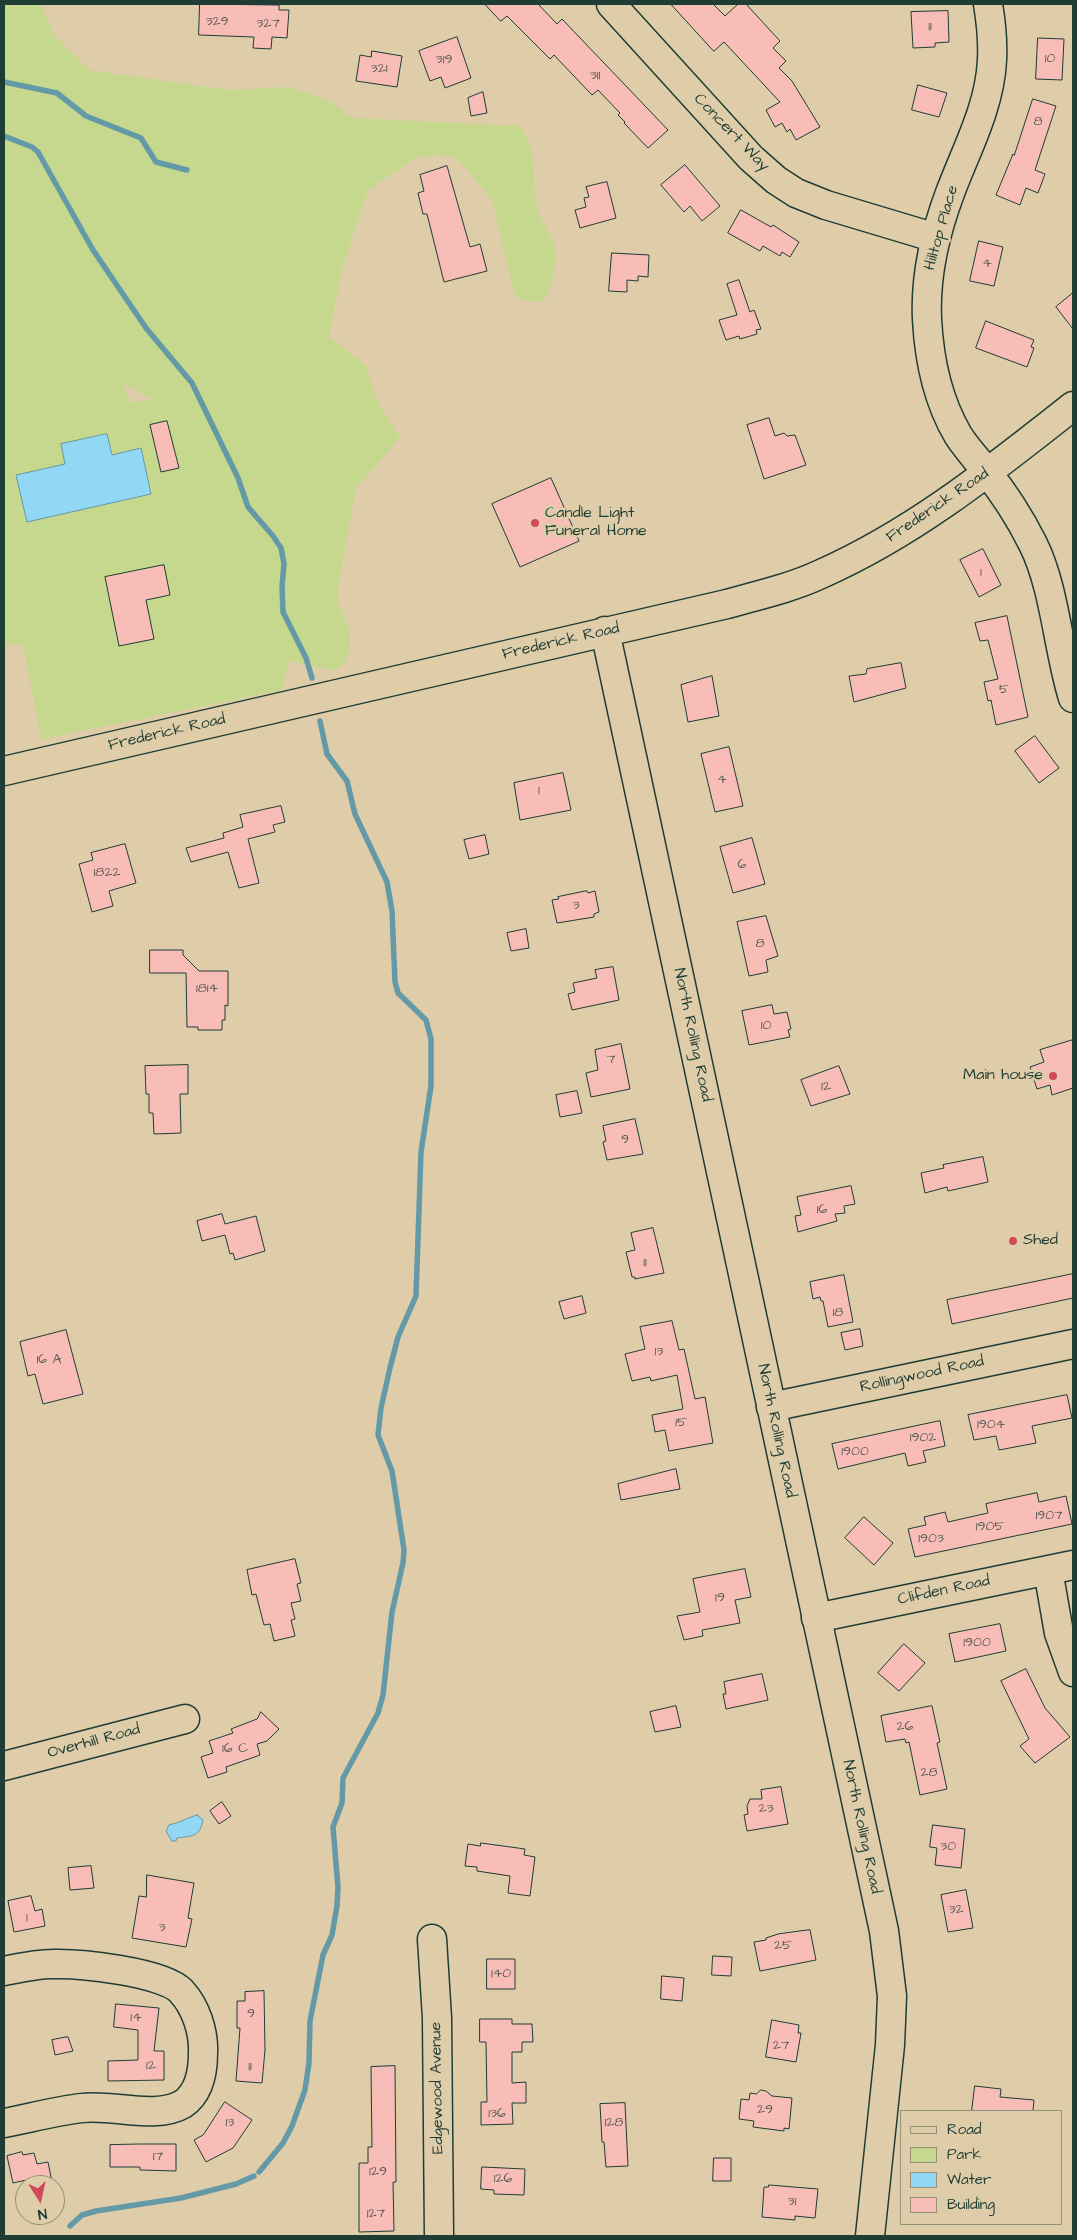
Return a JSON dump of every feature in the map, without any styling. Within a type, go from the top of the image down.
[{"type":"street","name":"Concert Way","points":[[611,4],[751,158],[776,180],[796,193],[826,205],[936,238]]},
{"type":"street","name":"Hilltop Place","points":[[988,4],[991,25],[992,61],[988,91],[973,137],[950,194],[936,238],[928,276],[927,319],[931,352],[948,416],[959,437],[988,473],[1019,519],[1034,546],[1044,574],[1073,698]]},
{"type":"street","name":"Frederick Road","points":[[4,771],[727,604],[776,591],[820,575],[897,535],[988,473],[1073,406]]},
{"type":"street","name":"North Rolling Road","points":[[605,631],[880,1914],[892,1996],[890,2045],[870,2236]]},
{"type":"street","name":"Rollingwood Road","points":[[771,1406],[1073,1344]]},
{"type":"street","name":"Clifden Road","points":[[816,1618],[1061,1567]]},
{"type":"street","points":[[1061,1567],[1060,1633],[1073,1672]]},
{"type":"street","name":"Overhill Road","points":[[4,1766],[185,1719]]},
{"type":"street","name":"Edgewood Avenue","points":[[432,1939],[437,2018],[439,2236]]},
{"type":"street","points":[[4,1971],[52,1964],[132,1972],[156,1979],[180,1989],[191,2005],[199,2024],[203,2046],[203,2068],[196,2089],[184,2103],[169,2110],[153,2112],[114,2108],[83,2108],[4,2123]]},
{"type":"green space","points":[[4,4],[40,4],[55,36],[89,70],[227,90],[289,87],[330,101],[353,118],[518,126],[530,145],[538,210],[554,246],[554,271],[544,301],[530,302],[515,297],[492,200],[457,158],[436,155],[415,158],[369,190],[364,201],[341,273],[329,336],[366,366],[377,401],[400,438],[356,488],[338,587],[338,603],[350,631],[350,645],[346,660],[335,671],[289,661],[282,690],[41,739],[23,643],[4,646]],"holes":[[[122,382],[151,399],[131,403]]]},
{"type":"water","points":[[107,434],[112,455],[141,448],[151,494],[27,522],[16,475],[65,464],[61,444]]},
{"type":"water","points":[[197,1815],[203,1820],[200,1830],[194,1835],[177,1838],[176,1841],[172,1841],[166,1831],[169,1825]]},
{"type":"building","points":[[200,4],[279,5],[279,10],[289,10],[287,38],[272,37],[271,49],[253,48],[254,37],[199,35]]},
{"type":"building","points":[[485,4],[538,4],[557,24],[562,19],[668,130],[648,148],[624,123],[618,115],[620,113],[598,90],[592,95],[554,55],[550,59],[507,16],[501,21]]},
{"type":"building","points":[[671,4],[713,4],[725,16],[738,4],[746,4],[780,41],[773,48],[786,61],[779,68],[792,81],[820,127],[796,140],[790,129],[787,132],[782,123],[775,127],[766,110],[780,102],[724,42],[714,51]]},
{"type":"building","points":[[948,11],[949,42],[935,43],[935,47],[913,48],[911,12]]},
{"type":"building","points":[[457,37],[471,78],[445,88],[441,77],[430,81],[419,51]]},
{"type":"building","points":[[1038,38],[1064,39],[1062,80],[1036,79]]},
{"type":"building","points":[[372,51],[402,56],[397,87],[356,81],[360,55],[371,57]]},
{"type":"building","points":[[918,85],[947,93],[939,117],[912,110]]},
{"type":"building","points":[[483,92],[487,113],[471,116],[468,98]]},
{"type":"building","points":[[1033,99],[1056,106],[1035,170],[1045,174],[1038,193],[1026,188],[1020,205],[996,195],[1014,155]]},
{"type":"building","points":[[685,165],[720,206],[702,221],[690,206],[684,212],[661,185]]},
{"type":"building","points":[[447,166],[470,247],[480,244],[487,271],[444,282],[427,214],[423,214],[418,193],[424,191],[420,175]]},
{"type":"building","points":[[607,182],[616,218],[580,228],[575,210],[586,207],[584,198],[589,197],[586,187]]},
{"type":"building","points":[[741,210],[771,227],[773,225],[799,242],[790,257],[782,252],[780,256],[763,246],[760,251],[728,233]]},
{"type":"building","points":[[979,241],[1003,247],[994,286],[970,281]]},
{"type":"building","points":[[612,253],[649,255],[648,277],[638,276],[638,281],[627,280],[627,292],[609,291]]},
{"type":"building","points":[[739,280],[750,312],[754,310],[761,329],[756,330],[757,334],[740,339],[739,336],[726,340],[719,320],[737,315],[727,284]]},
{"type":"building","points":[[1073,293],[1073,329],[1056,307]]},
{"type":"building","points":[[986,321],[1034,340],[1031,347],[1034,348],[1027,367],[976,348]]},
{"type":"building","points":[[769,418],[775,436],[784,433],[787,436],[795,435],[806,465],[764,479],[747,425]]},
{"type":"building","points":[[167,421],[179,468],[161,472],[150,425]]},
{"type":"building","name":"Candle Light Funeral Home","points":[[551,478],[579,541],[520,567],[492,504]]},
{"type":"building","points":[[983,549],[1001,585],[979,597],[960,560]]},
{"type":"building","points":[[164,565],[170,595],[146,600],[154,639],[119,646],[105,577]]},
{"type":"building","points":[[1007,616],[1028,717],[996,725],[991,700],[988,701],[984,682],[998,679],[988,640],[980,641],[975,623]]},
{"type":"building","points":[[901,663],[906,688],[854,702],[849,676],[866,674],[867,669]]},
{"type":"building","points":[[712,676],[719,716],[688,722],[681,685]]},
{"type":"building","points":[[1035,736],[1059,768],[1039,783],[1015,751]]},
{"type":"building","points":[[729,747],[743,806],[715,812],[701,754]]},
{"type":"building","points":[[563,773],[571,810],[520,820],[514,783]]},
{"type":"building","points":[[281,806],[285,822],[273,825],[275,832],[248,839],[259,883],[239,888],[228,852],[191,862],[186,848],[224,838],[223,833],[243,827],[240,815]]},
{"type":"building","points":[[485,835],[489,854],[469,859],[464,840]]},
{"type":"building","points":[[752,838],[765,884],[733,893],[720,847]]},
{"type":"building","points":[[125,844],[136,883],[109,891],[113,906],[92,912],[79,864],[93,860],[91,853]]},
{"type":"building","points":[[587,891],[588,893],[595,891],[599,912],[594,914],[594,917],[557,923],[552,900]]},
{"type":"building","points":[[766,916],[778,956],[766,960],[768,972],[749,976],[737,922]]},
{"type":"building","points":[[526,929],[529,948],[511,951],[507,933]]},
{"type":"building","points":[[150,950],[183,950],[183,955],[199,971],[228,971],[228,1006],[225,1005],[225,1020],[222,1020],[222,1030],[198,1030],[198,1027],[187,1027],[186,973],[150,973]]},
{"type":"building","points":[[613,967],[619,1000],[572,1010],[568,994],[575,992],[573,983],[597,978],[595,970]]},
{"type":"building","points":[[772,1005],[774,1014],[787,1012],[791,1029],[788,1030],[790,1037],[749,1045],[742,1011]]},
{"type":"building","name":"Main house","points":[[1073,1040],[1073,1088],[1052,1095],[1050,1085],[1037,1089],[1030,1067],[1044,1062],[1040,1050]]},
{"type":"building","points":[[621,1044],[630,1089],[591,1097],[586,1073],[598,1070],[595,1050]]},
{"type":"building","points":[[188,1065],[188,1094],[180,1094],[181,1133],[154,1134],[153,1113],[149,1113],[149,1094],[146,1094],[145,1066]]},
{"type":"building","points":[[839,1066],[850,1094],[811,1106],[801,1080]]},
{"type":"building","points":[[577,1091],[582,1113],[560,1117],[556,1095]]},
{"type":"building","points":[[635,1119],[643,1154],[607,1160],[603,1142],[606,1141],[603,1126]]},
{"type":"building","points":[[983,1157],[988,1182],[948,1191],[947,1187],[925,1193],[921,1173],[944,1168],[943,1165]]},
{"type":"building","points":[[851,1186],[855,1204],[844,1206],[845,1213],[835,1214],[837,1221],[798,1232],[795,1216],[801,1215],[797,1197]]},
{"type":"building","points":[[222,1214],[225,1224],[256,1216],[265,1251],[235,1260],[233,1253],[230,1254],[225,1235],[202,1241],[197,1221]]},
{"type":"building","points":[[653,1228],[664,1273],[635,1279],[635,1277],[632,1277],[626,1252],[635,1250],[631,1233]]},
{"type":"building","points":[[1073,1274],[1073,1298],[952,1324],[947,1300]]},
{"type":"building","points":[[844,1275],[853,1322],[828,1327],[823,1301],[821,1301],[820,1297],[813,1299],[810,1282]]},
{"type":"building","points":[[582,1296],[586,1313],[564,1319],[559,1302]]},
{"type":"building","points":[[672,1321],[679,1350],[684,1349],[695,1399],[705,1397],[713,1443],[669,1451],[665,1430],[655,1432],[652,1415],[683,1409],[677,1375],[651,1381],[650,1377],[632,1381],[625,1354],[645,1349],[640,1327]]},
{"type":"building","points":[[860,1329],[863,1346],[845,1350],[841,1333]]},
{"type":"building","points":[[66,1330],[83,1394],[43,1404],[35,1374],[28,1376],[20,1342]]},
{"type":"building","points":[[1067,1395],[1072,1418],[1032,1426],[1036,1443],[999,1450],[996,1436],[974,1440],[968,1415]]},
{"type":"building","points":[[940,1421],[945,1446],[923,1451],[926,1462],[908,1466],[905,1453],[838,1469],[832,1444]]},
{"type":"building","points":[[676,1469],[680,1489],[621,1500],[618,1484]]},
{"type":"building","points":[[1037,1493],[1039,1502],[1066,1496],[1072,1524],[915,1557],[908,1529],[926,1525],[924,1517],[945,1512],[948,1522],[988,1513],[986,1504]]},
{"type":"building","points":[[864,1517],[893,1543],[874,1565],[845,1538]]},
{"type":"building","points":[[295,1559],[301,1583],[297,1584],[301,1601],[291,1603],[295,1619],[291,1620],[295,1636],[274,1641],[270,1624],[264,1625],[256,1594],[252,1595],[247,1570]]},
{"type":"building","points":[[745,1569],[751,1597],[735,1600],[740,1623],[702,1630],[703,1636],[684,1640],[677,1616],[700,1612],[693,1579]]},
{"type":"building","points":[[1000,1624],[1006,1651],[955,1662],[949,1634]]},
{"type":"building","points":[[904,1644],[925,1663],[899,1691],[878,1673]]},
{"type":"building","points":[[1026,1669],[1045,1708],[1070,1737],[1035,1763],[1020,1746],[1029,1739],[1001,1681]]},
{"type":"building","points":[[762,1674],[768,1700],[726,1709],[723,1694],[726,1694],[724,1682]]},
{"type":"building","points":[[676,1706],[681,1727],[655,1732],[650,1712]]},
{"type":"building","points":[[932,1706],[940,1742],[937,1743],[947,1789],[920,1795],[909,1742],[906,1743],[905,1739],[886,1742],[881,1716]]},
{"type":"building","points":[[261,1712],[279,1729],[267,1741],[257,1744],[260,1755],[226,1767],[227,1772],[208,1778],[201,1757],[213,1753],[209,1741],[233,1733],[231,1729],[257,1719]]},
{"type":"building","points":[[781,1787],[788,1824],[747,1831],[744,1815],[748,1814],[747,1806],[750,1799],[762,1799],[761,1790]]},
{"type":"building","points":[[222,1802],[231,1816],[219,1824],[210,1811]]},
{"type":"building","points":[[933,1825],[965,1829],[961,1868],[935,1865],[937,1848],[930,1847]]},
{"type":"building","points":[[481,1843],[525,1849],[524,1855],[535,1857],[530,1896],[508,1893],[510,1876],[477,1871],[477,1867],[465,1866],[468,1844],[480,1846]]},
{"type":"building","points":[[91,1866],[94,1888],[70,1890],[68,1868]]},
{"type":"building","points":[[147,1875],[194,1883],[188,1918],[192,1919],[186,1947],[132,1938],[139,1896],[146,1897]]},
{"type":"building","points":[[966,1890],[973,1928],[948,1932],[941,1895]]},
{"type":"building","points":[[31,1896],[35,1911],[42,1909],[45,1926],[14,1932],[8,1901]]},
{"type":"building","points":[[810,1930],[816,1960],[760,1971],[754,1942],[766,1940],[766,1938],[778,1934]]},
{"type":"building","points":[[713,1956],[732,1957],[731,1976],[712,1975]]},
{"type":"building","points":[[487,1959],[515,1959],[515,1989],[487,1989]]},
{"type":"building","points":[[662,1976],[684,1978],[682,2001],[661,1999]]},
{"type":"building","points":[[264,1991],[265,2050],[262,2083],[236,2081],[240,2028],[237,2028],[237,2001],[245,2001],[245,1992]]},
{"type":"building","points":[[116,2004],[159,2008],[154,2051],[164,2051],[164,2080],[108,2081],[108,2061],[138,2060],[138,2030],[114,2027]]},
{"type":"building","points":[[480,2019],[512,2019],[512,2024],[532,2024],[533,2042],[522,2042],[522,2052],[512,2052],[512,2083],[526,2082],[526,2103],[512,2103],[513,2124],[481,2125],[481,2102],[487,2102],[486,2042],[480,2042]]},
{"type":"building","points":[[772,2020],[799,2025],[798,2033],[801,2033],[796,2062],[766,2057]]},
{"type":"building","points":[[68,2037],[73,2051],[55,2055],[52,2040]]},
{"type":"building","points":[[395,2066],[396,2182],[393,2182],[394,2231],[359,2232],[359,2163],[368,2163],[368,2147],[372,2147],[371,2067]]},
{"type":"building","points":[[975,2086],[1001,2089],[1000,2097],[1034,2100],[1033,2110],[972,2110]]},
{"type":"building","points":[[761,2090],[766,2091],[772,2096],[792,2098],[789,2129],[784,2128],[784,2131],[753,2127],[754,2121],[739,2119],[741,2099],[749,2100],[750,2093],[756,2094]]},
{"type":"building","points":[[225,2102],[252,2120],[233,2148],[206,2162],[194,2140],[203,2135]]},
{"type":"building","points":[[625,2103],[628,2166],[606,2167],[604,2142],[602,2142],[600,2104]]},
{"type":"building","points":[[176,2144],[176,2171],[140,2170],[140,2167],[110,2167],[110,2145]]},
{"type":"building","points":[[22,2152],[23,2155],[34,2153],[37,2164],[48,2162],[51,2175],[15,2175],[15,2183],[13,2183],[7,2156]]},
{"type":"building","points":[[714,2158],[731,2158],[731,2181],[713,2181]]},
{"type":"building","points":[[482,2167],[525,2169],[524,2195],[494,2194],[494,2190],[481,2189]]},
{"type":"building","points":[[769,2185],[818,2189],[815,2218],[795,2216],[795,2220],[762,2217],[764,2187]]},
{"type":"waterway","points":[[4,82],[57,93],[86,116],[141,138],[156,162],[187,170]]},
{"type":"waterway","points":[[4,136],[32,147],[38,152],[93,250],[146,328],[192,383],[238,478],[248,507],[281,548],[284,564],[282,587],[283,612],[306,658],[312,678]]},
{"type":"waterway","points":[[259,2172],[283,2143],[292,2126],[305,2090],[309,2063],[310,2021],[323,1955],[332,1935],[337,1906],[338,1887],[333,1827],[342,1803],[343,1778],[378,1713],[383,1695],[392,1612],[404,1550],[392,1471],[378,1435],[381,1408],[398,1337],[416,1296],[421,1152],[431,1086],[431,1039],[426,1020],[398,993],[395,982],[392,911],[387,882],[355,814],[347,781],[327,754],[320,721]]},
{"type":"waterway","points":[[70,2226],[82,2215],[96,2211],[181,2198],[236,2184],[254,2176]]},
{"type":"place","name":"Candle Light Funeral Home","points":[[535,523]]},
{"type":"place","name":"Main house","points":[[1053,1076]]},
{"type":"place","name":"Shed","points":[[1013,1241]]}]
